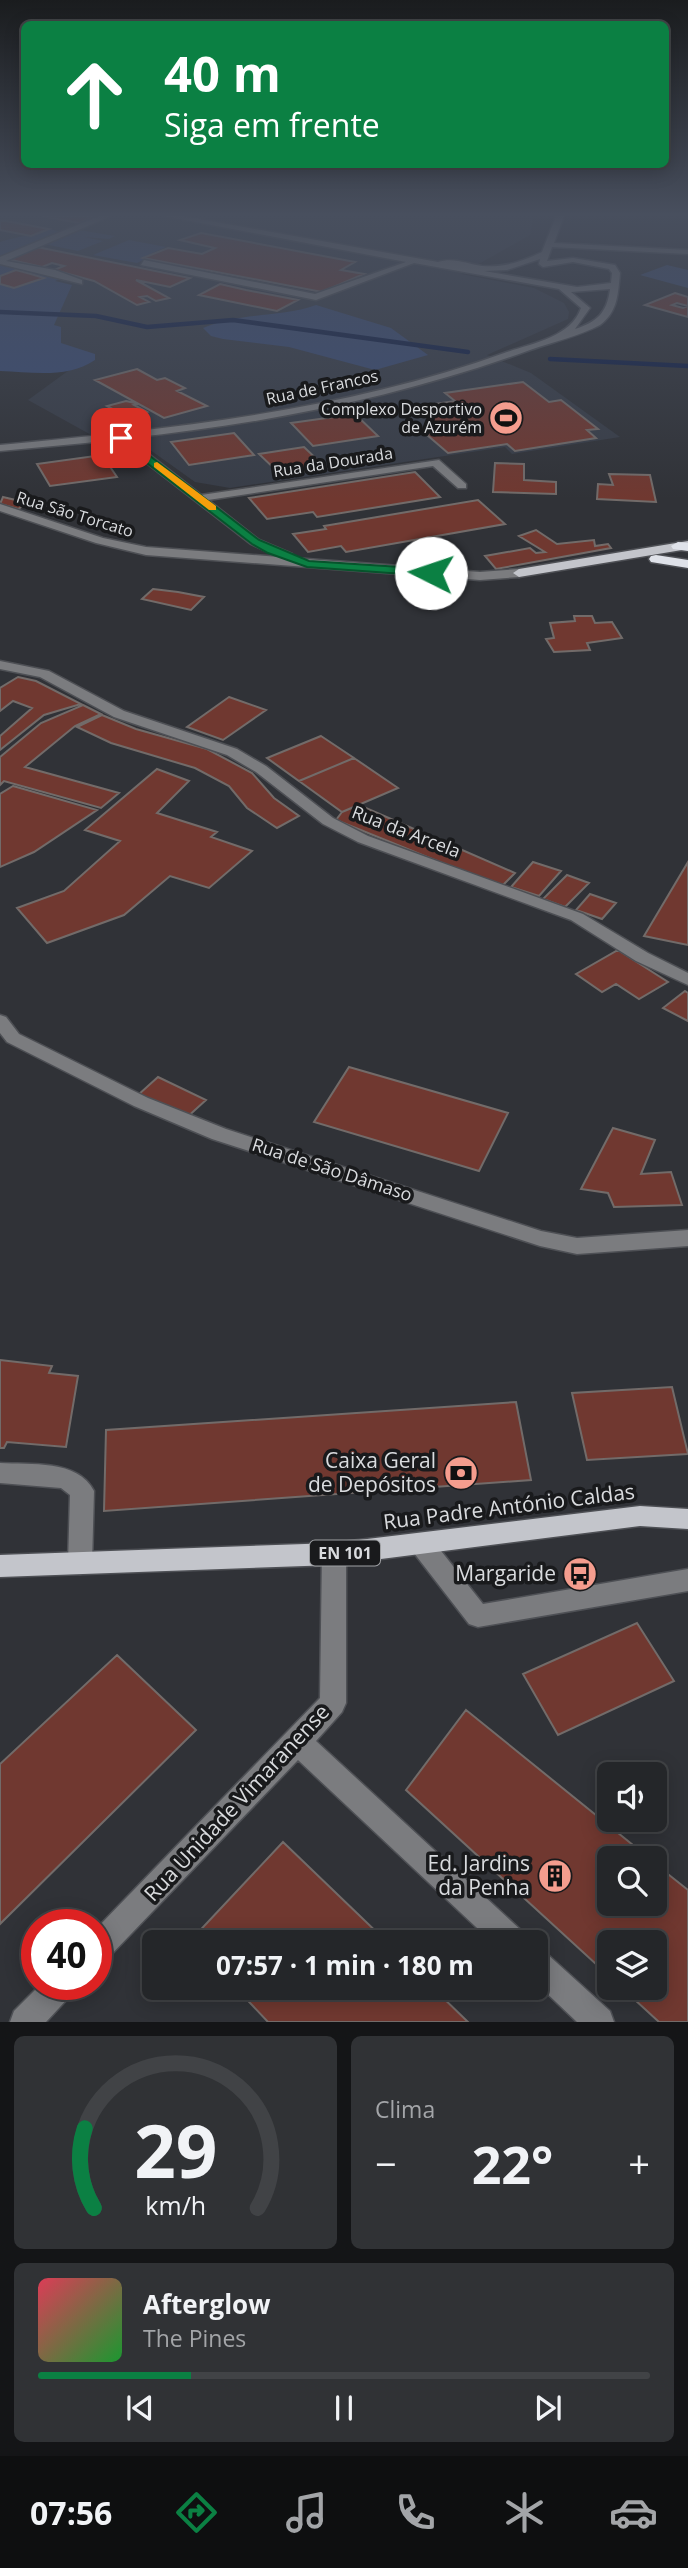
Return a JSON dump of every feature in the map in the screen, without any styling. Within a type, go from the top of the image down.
[{"type":"highway","points":[[656,559],[688,564]]},
{"type":"main road","name":"Rua São Torcato","points":[[519,573],[656,559],[685,548]]},
{"type":"main road","name":"Rua São Torcato","points":[[519,573],[685,548]]},
{"type":"main road","name":"Rua Padre António Caldas","points":[[0,1566],[334,1554],[640,1516],[688,1519]]},
{"type":"street","name":"Rua de Francos","points":[[564,334],[585,310]]},
{"type":"street","name":"Rua de Francos","points":[[0,448],[121,438],[288,412],[360,397],[470,369],[600,321],[608,310]]},
{"type":"street","points":[[121,438],[255,542],[307,564]]},
{"type":"street","name":"Rua da Dourada","points":[[200,498],[435,462],[462,486]]},
{"type":"street","name":"Rua São Torcato","points":[[0,508],[122,547],[179,555],[480,576],[519,573]]},
{"type":"street","points":[[224,558],[239,555],[255,542]]},
{"type":"street","name":"Rua da Arcela","points":[[0,665],[44,674],[119,714],[232,752],[261,769],[328,821],[363,839],[577,917],[642,957],[688,980]]},
{"type":"street","name":"Rua de São Dâmaso","points":[[0,1021],[13,1038],[141,1102],[219,1134],[540,1238],[577,1246],[688,1238]]},
{"type":"street","points":[[0,1473],[66,1478],[82,1491],[80,1563]]},
{"type":"street","points":[[422,1545],[478,1616],[688,1580]]},
{"type":"street","name":"Rua Unidade Vimaranense","points":[[112,1934],[223,1821],[333,1703],[334,1554]]},
{"type":"street","points":[[297,1741],[500,1930]]},
{"type":"street","points":[[548,1974],[599,2022]]},
{"type":"street","points":[[25,2022],[46,2000]]},
{"type":"shaded area","points":[[0,310],[568,310],[568,319],[487,355],[531,373],[620,437],[512,454],[505,447],[230,488],[195,482],[146,447],[129,431],[93,436],[28,400],[72,368],[0,322]]},
{"type":"shaded area","points":[[0,310],[61,310],[54,325],[61,327],[61,343],[95,354],[95,360],[73,370],[37,373],[0,371]]},
{"type":"shaded area","points":[[333,310],[391,328],[428,355],[375,370],[289,347],[223,339],[211,336],[203,328],[231,319],[288,312]]},
{"type":"building","points":[[664,310],[688,310],[688,317]]},
{"type":"building","points":[[137,369],[157,380],[165,378],[185,388],[177,391],[207,406],[164,418],[95,380]]},
{"type":"building","name":"Complexo Desportivo de Azurém","points":[[523,382],[549,402],[561,400],[598,429],[587,430],[596,438],[515,451],[507,444],[448,453],[426,434],[442,431],[415,407],[455,401],[445,393]]},
{"type":"building","points":[[126,401],[139,404],[134,405],[147,412],[127,417],[107,406]]},
{"type":"building","points":[[355,414],[378,436],[313,446],[291,423]]},
{"type":"building","points":[[234,433],[254,455],[189,465],[171,442]]},
{"type":"building","points":[[304,447],[326,468],[281,475],[259,454]]},
{"type":"building","points":[[102,455],[117,477],[50,486],[37,464]]},
{"type":"building","points":[[495,463],[524,464],[524,480],[556,482],[556,494],[493,492]]},
{"type":"building","points":[[415,472],[440,497],[317,517],[313,512],[267,519],[249,498]]},
{"type":"building","points":[[609,474],[650,475],[656,502],[597,499],[598,484],[613,485]]},
{"type":"building","points":[[3,497],[28,503],[18,509],[0,504]]},
{"type":"building","points":[[478,500],[505,524],[346,552],[341,546],[308,552],[293,534],[326,529],[324,526]]},
{"type":"building","points":[[536,530],[557,544],[594,540],[595,546],[608,544],[611,548],[496,569],[485,556],[530,548],[536,553],[545,552],[519,536]]},
{"type":"building","points":[[153,589],[204,597],[191,610],[142,599]]},
{"type":"building","points":[[574,616],[592,616],[595,623],[612,622],[622,638],[587,643],[590,650],[554,652],[546,639],[554,638],[550,623],[575,621]]},
{"type":"building","points":[[18,677],[36,681],[81,704],[44,715],[0,750],[0,736],[32,708],[13,701],[0,711],[0,688]]},
{"type":"building","points":[[229,697],[266,710],[223,740],[187,727]]},
{"type":"building","points":[[83,705],[101,714],[75,726],[25,767],[119,793],[101,808],[4,781],[0,785],[0,757],[41,723]]},
{"type":"building","points":[[102,715],[136,729],[207,749],[252,773],[274,798],[299,816],[277,828],[247,808],[229,786],[195,768],[111,743],[77,727]]},
{"type":"building","points":[[321,736],[354,758],[299,781],[267,758]]},
{"type":"building","points":[[354,758],[398,788],[342,812],[299,781]]},
{"type":"building","points":[[157,769],[189,781],[157,813],[217,832],[211,837],[252,851],[209,888],[170,876],[124,915],[47,943],[17,908],[64,891],[120,841],[85,830]]},
{"type":"building","points":[[13,786],[97,810],[34,852],[0,867],[0,794]]},
{"type":"building","points":[[359,805],[515,873],[501,887],[336,820],[342,812]]},
{"type":"building","points":[[533,862],[561,871],[539,896],[511,887]]},
{"type":"building","points":[[688,862],[688,945],[644,936]]},
{"type":"building","points":[[567,875],[589,883],[565,907],[543,899]]},
{"type":"building","points":[[590,894],[616,903],[602,919],[576,910]]},
{"type":"building","points":[[618,950],[668,982],[639,999],[616,984],[602,992],[576,974]]},
{"type":"building","points":[[685,991],[688,993],[688,1021],[663,1008]]},
{"type":"building","points":[[349,1067],[508,1113],[479,1171],[314,1122]]},
{"type":"building","points":[[158,1077],[206,1100],[185,1119],[138,1095]]},
{"type":"building","points":[[613,1128],[655,1140],[641,1174],[671,1172],[682,1205],[614,1207],[608,1193],[581,1189]]},
{"type":"building","points":[[0,1360],[52,1366],[49,1373],[78,1376],[66,1447],[7,1442],[4,1448],[0,1448]]},
{"type":"building","points":[[672,1387],[688,1454],[587,1460],[572,1393]]},
{"type":"building","points":[[516,1402],[531,1480],[104,1511],[106,1430]]},
{"type":"building","points":[[637,1623],[674,1681],[558,1735],[523,1674]]},
{"type":"building","points":[[117,1655],[196,1730],[0,1924],[0,1764]]},
{"type":"building","name":"Ed. Jardins da Penha","points":[[466,1710],[597,1816],[597,1832],[617,1832],[634,1846],[597,1846],[597,1916],[667,1916],[667,1873],[688,1890],[688,2022],[659,2022],[635,2000],[667,2000],[667,1930],[597,1930],[597,1965],[406,1790]]},
{"type":"building","points":[[283,1842],[375,1930],[200,1930]]},
{"type":"building","points":[[247,2000],[445,2000],[468,2022],[268,2022]]},
{"type":"waterway","points":[[0,312],[96,316],[147,327],[233,320],[468,352]]},
{"type":"waterway","points":[[550,359],[688,366]]},
{"type":"slow traffic","points":[[157,465],[213,508]]},
{"type":"place","name":"Complexo Desportivo de Azurém","points":[[506,418]]},
{"type":"place","name":"Caixa Geral de Depósitos","points":[[461,1473]]},
{"type":"place","name":"Margaride","points":[[580,1574]]},
{"type":"place","name":"Ed. Jardins da Penha","points":[[555,1876]]},
{"type":"route","points":[[121,438],[255,542],[272,551],[307,564],[431,573]]}]
